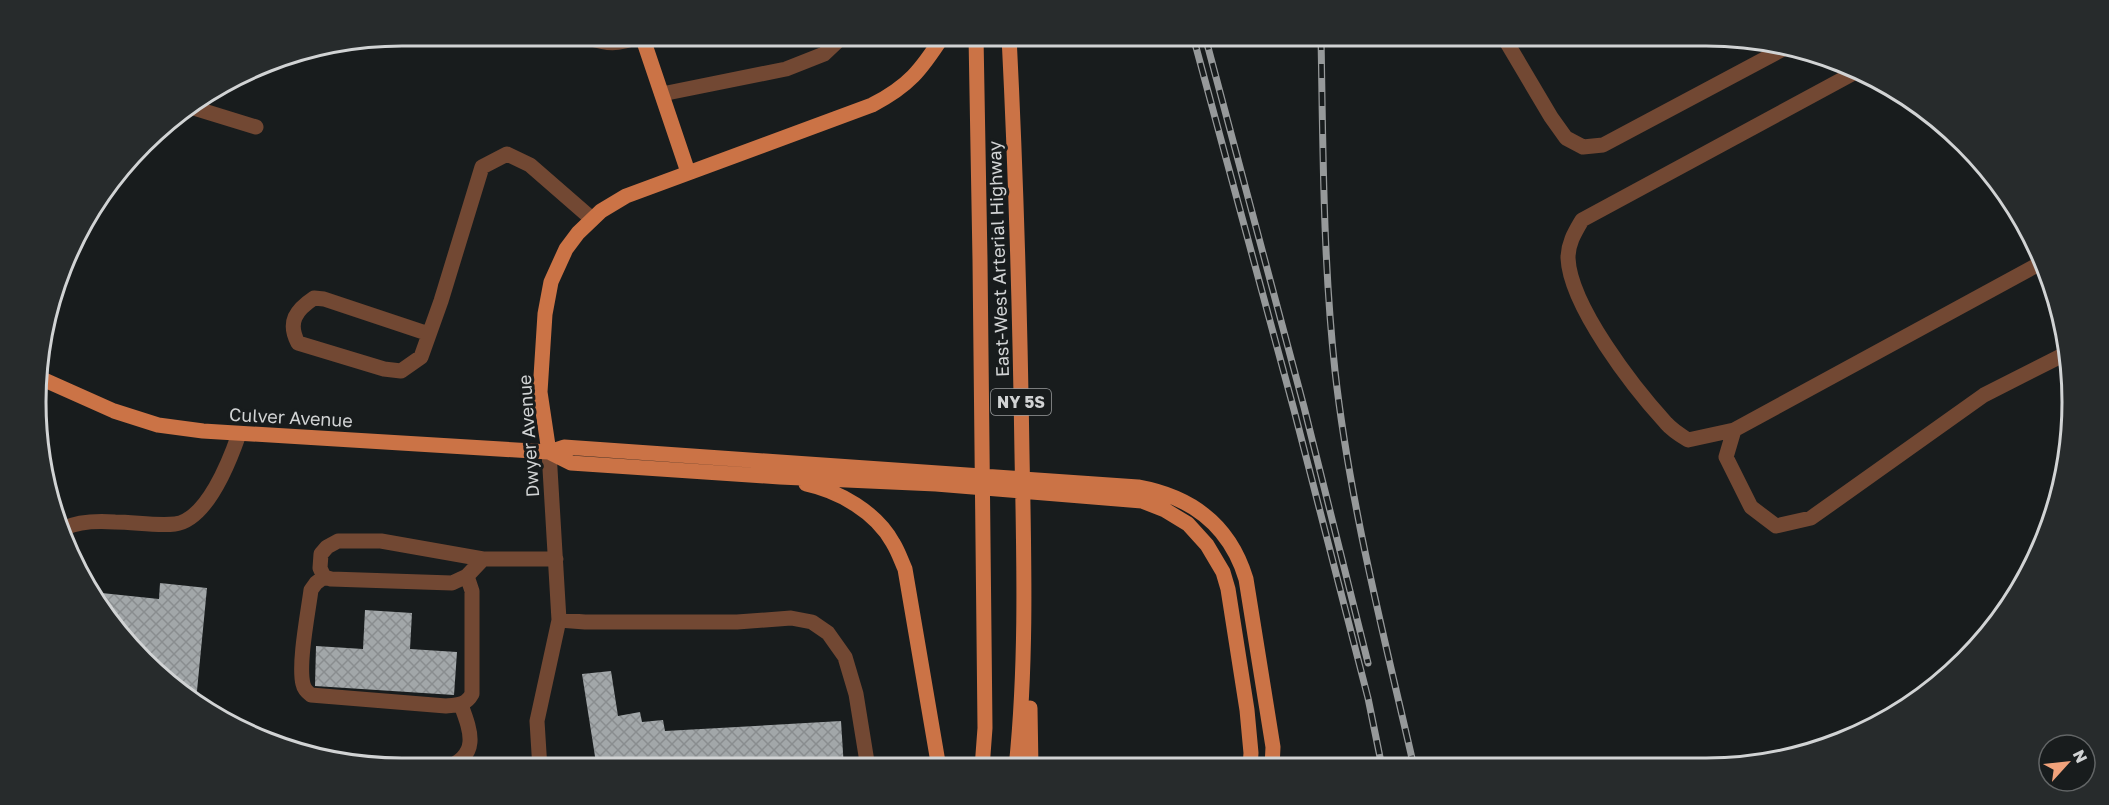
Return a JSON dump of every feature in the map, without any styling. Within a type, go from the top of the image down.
[{"type":"main road","points":[[645,46],[688,172]]},
{"type":"main road","name":"Dwyer Avenue","points":[[549,452],[540,392],[547,303],[551,282],[566,249],[578,233],[601,211],[626,196],[872,105],[888,97],[905,85],[923,67],[937,46]]},
{"type":"main road","name":"East-West Arterial Highway","points":[[976,46],[985,716],[983,758]]},
{"type":"main road","name":"East-West Arterial Highway","points":[[1009,46],[1021,364],[1024,649],[1022,709],[1017,758]]},
{"type":"main road","name":"Culver Avenue","points":[[47,381],[114,411],[158,425],[203,432],[549,452]]},
{"type":"main road","points":[[549,452],[564,447],[1070,489],[1142,501],[1165,510],[1188,525],[1207,545],[1223,572],[1228,589],[1247,710],[1251,758]]},
{"type":"main road","points":[[549,452],[571,463],[780,477],[936,478]]},
{"type":"main road","points":[[780,477],[815,486],[843,497],[870,516],[892,541],[905,569],[937,758]]},
{"type":"main road","points":[[1070,489],[1138,487],[1160,491],[1180,499],[1206,515],[1225,536],[1241,563],[1246,579],[1273,747],[1272,758]]},
{"type":"main road","points":[[1024,649],[1030,704],[1031,758]]},
{"type":"street","points":[[662,94],[786,69],[824,54],[832,46]]},
{"type":"street","points":[[1509,46],[1566,138],[1583,147],[1603,145],[1776,53]]},
{"type":"street","points":[[1848,76],[1582,220],[1570,241],[1568,259],[1577,294],[1612,358],[1667,425],[1688,440],[1734,430],[2035,266]]},
{"type":"street","points":[[200,110],[256,127]]},
{"type":"street","points":[[429,334],[314,297],[297,312],[293,323],[298,343],[384,369],[401,371],[421,357],[429,334],[482,167],[497,157],[507,154],[530,165],[592,219]]},
{"type":"street","points":[[1734,430],[1726,457],[1751,507],[1776,526],[1811,518],[1984,395],[2059,357]]},
{"type":"street","points":[[69,527],[101,521],[177,524],[193,515],[204,505],[232,456],[239,434]]},
{"type":"street","name":"Dwyer Avenue","points":[[539,758],[537,721],[559,620],[549,452]]},
{"type":"street","points":[[324,577],[320,568],[321,554],[327,547],[338,541],[381,541],[483,559],[556,559]]},
{"type":"street","points":[[324,577],[452,584],[466,576],[483,559]]},
{"type":"street","points":[[324,577],[311,590],[302,681],[305,690],[311,695],[446,706],[461,705],[472,694],[472,591],[466,576]]},
{"type":"street","points":[[559,620],[737,622],[791,618],[812,622],[828,633],[845,657],[856,694],[866,758]]},
{"type":"street","points":[[461,705],[467,721],[469,743],[464,758]]},
{"type":"building","points":[[160,583],[207,588],[197,693],[151,654],[120,619],[102,593],[159,599]]},
{"type":"building","points":[[365,610],[412,613],[410,649],[457,652],[454,695],[315,686],[316,646],[363,649]]},
{"type":"building","points":[[611,671],[618,716],[640,712],[642,722],[663,720],[665,731],[841,721],[843,758],[595,758],[582,674]]},
{"type":"railway","points":[[1196,46],[1294,410],[1368,698],[1380,758]]},
{"type":"railway","points":[[1208,46],[1304,407],[1368,663]]},
{"type":"railway","points":[[1321,46],[1326,246],[1331,329],[1341,421],[1359,521],[1412,758]]}]
